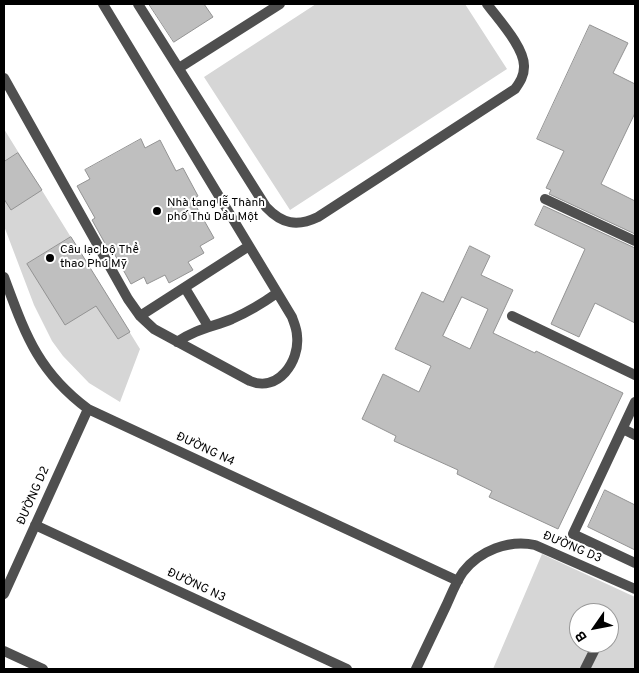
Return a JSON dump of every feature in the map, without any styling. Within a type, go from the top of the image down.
[{"type":"street","points":[[4,78],[128,299],[140,316],[154,329],[256,384],[275,382],[290,365],[297,345],[295,326],[103,4]]},
{"type":"street","points":[[138,4],[266,207],[283,221],[292,223],[309,221],[515,89],[523,74],[523,59],[514,42],[487,4]]},
{"type":"street","points":[[179,68],[280,4]]},
{"type":"street","points":[[544,199],[635,241]]},
{"type":"street","points":[[140,316],[249,246]]},
{"type":"street","name":"ĐƯỜNG N4","points":[[4,277],[24,330],[43,365],[69,395],[88,409],[458,580]]},
{"type":"street","points":[[185,288],[208,326]]},
{"type":"street","points":[[177,342],[187,335],[208,326],[247,312],[277,293]]},
{"type":"street","points":[[512,316],[635,375]]},
{"type":"street","points":[[635,402],[574,534],[635,563]]},
{"type":"street","name":"ĐƯỜNG D2","points":[[4,594],[88,409]]},
{"type":"street","points":[[623,429],[635,435]]},
{"type":"street","name":"ĐƯỜNG N3","points":[[35,525],[347,669]]},
{"type":"street","name":"ĐƯỜNG D3","points":[[416,669],[458,580],[472,563],[486,553],[501,546],[529,544],[544,548],[635,589]]},
{"type":"street","points":[[4,651],[43,669]]},
{"type":"street","points":[[585,669],[593,653]]},
{"type":"shaded area","points":[[316,4],[465,4],[507,69],[290,210],[204,77]]},
{"type":"shaded area","name":"Câu lạc bộ Thể thao Phú Mỹ","points":[[4,129],[140,349],[120,402],[89,383],[63,356],[52,341],[34,305],[4,226]]},
{"type":"shaded area","points":[[542,554],[635,597],[635,669],[493,669]]},
{"type":"building","points":[[149,4],[204,4],[213,17],[174,42]]},
{"type":"building","points":[[590,25],[628,43],[613,73],[635,84],[635,113],[601,184],[635,201],[635,234],[549,194],[551,190],[546,188],[564,151],[537,139]]},
{"type":"building","points":[[141,139],[145,148],[160,140],[176,171],[183,168],[198,196],[192,199],[214,238],[200,246],[204,253],[188,262],[193,270],[169,283],[165,275],[147,284],[144,277],[131,284],[110,246],[107,247],[92,220],[95,218],[77,186],[90,179],[85,170]]},
{"type":"building","points":[[18,153],[42,190],[11,210],[4,199],[4,162]]},
{"type":"building","points":[[544,206],[635,248],[635,323],[595,303],[579,337],[551,324],[585,249],[535,225]]},
{"type":"building","points":[[71,237],[130,332],[118,339],[96,306],[65,325],[27,264]]},
{"type":"building","points":[[470,246],[490,256],[481,275],[513,290],[493,333],[535,353],[536,351],[623,393],[558,529],[489,497],[492,491],[457,474],[458,470],[394,441],[396,436],[362,419],[383,374],[419,392],[431,366],[395,349],[422,292],[443,302]],"holes":[[[462,297],[488,309],[470,349],[443,336]]]},
{"type":"building","points":[[605,490],[635,505],[635,550],[588,527]]},
{"type":"place","name":"Nhà tang lễ Thành phố Thủ Dầu Một","points":[[157,211]]},
{"type":"place","name":"Câu lạc bộ Thể thao Phú Mỹ","points":[[50,258]]}]
